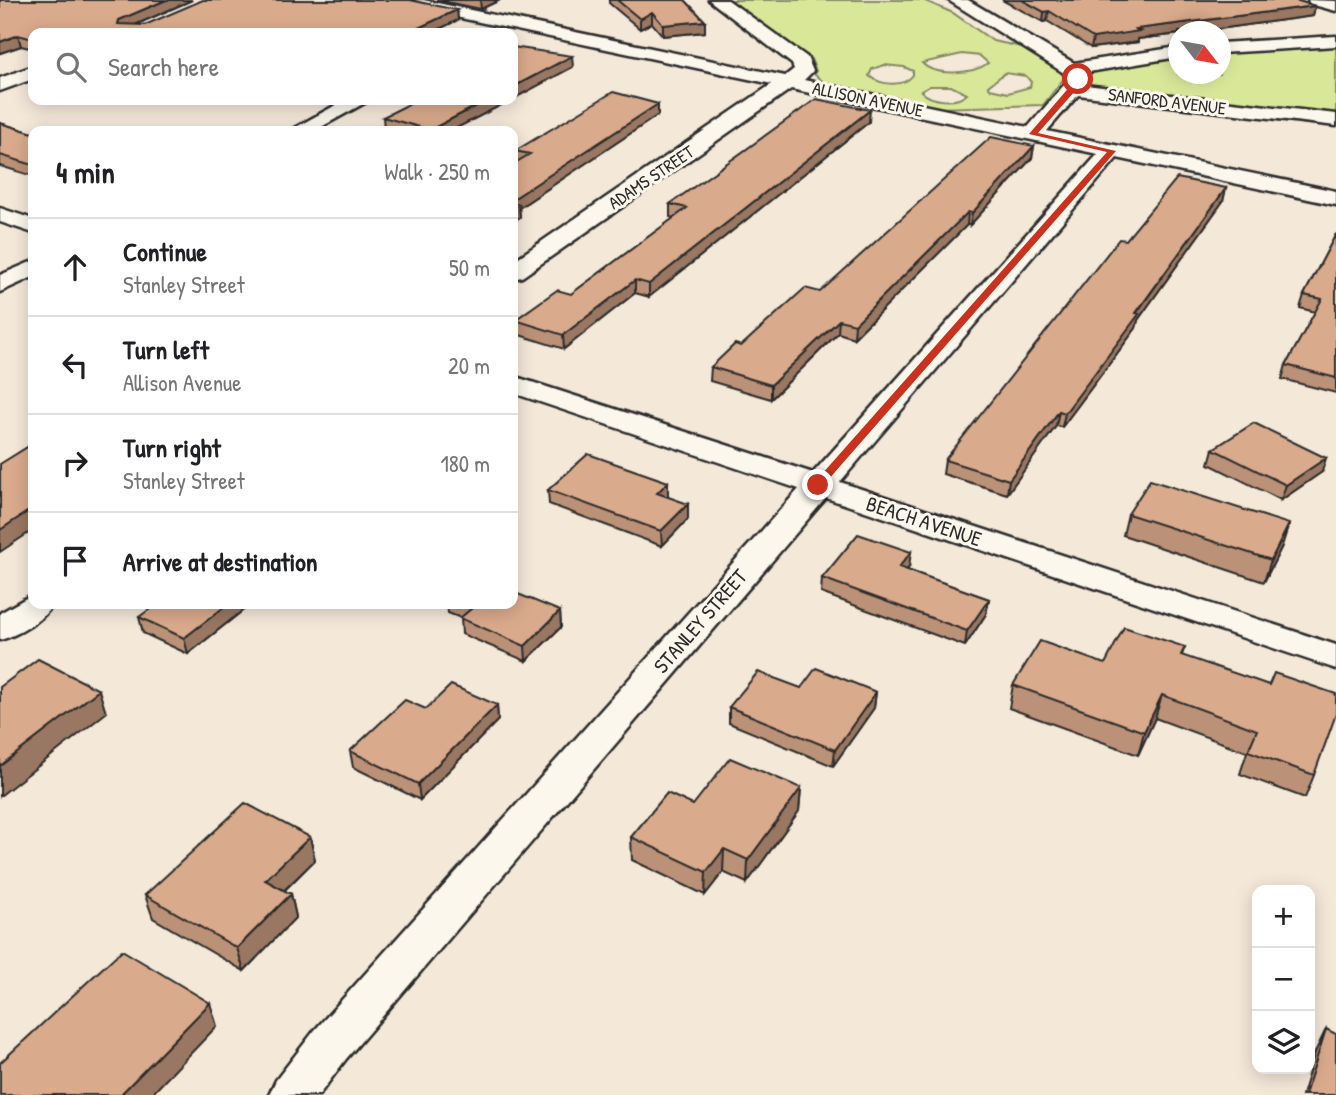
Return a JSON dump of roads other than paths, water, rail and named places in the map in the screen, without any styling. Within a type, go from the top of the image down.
[{"type":"street","name":"ALLISON AVENUE","points":[[399,0],[1336,198]]},
{"type":"street","points":[[718,0],[800,61],[804,71],[789,82]]},
{"type":"street","points":[[956,0],[1071,69],[1078,79],[1073,89],[1033,134]]},
{"type":"street","points":[[1316,0],[1336,6]]},
{"type":"street","points":[[498,28],[506,24]]},
{"type":"street","points":[[1231,47],[1336,41]]},
{"type":"street","points":[[1071,69],[1168,54]]},
{"type":"street","points":[[0,85],[28,74]]},
{"type":"street","name":"ADAMS STREET","points":[[518,269],[789,82]]},
{"type":"street","name":"SANFORD AVENUE","points":[[1073,89],[1336,120]]},
{"type":"street","points":[[309,126],[350,105]]},
{"type":"street","name":"STANLEY STREET","points":[[292,1095],[330,1045],[1112,151]]},
{"type":"street","points":[[0,215],[28,224]]},
{"type":"street","points":[[0,285],[28,271]]},
{"type":"street","name":"BEACH AVENUE","points":[[518,386],[1336,657]]},
{"type":"street","points":[[0,629],[30,609]]}]
